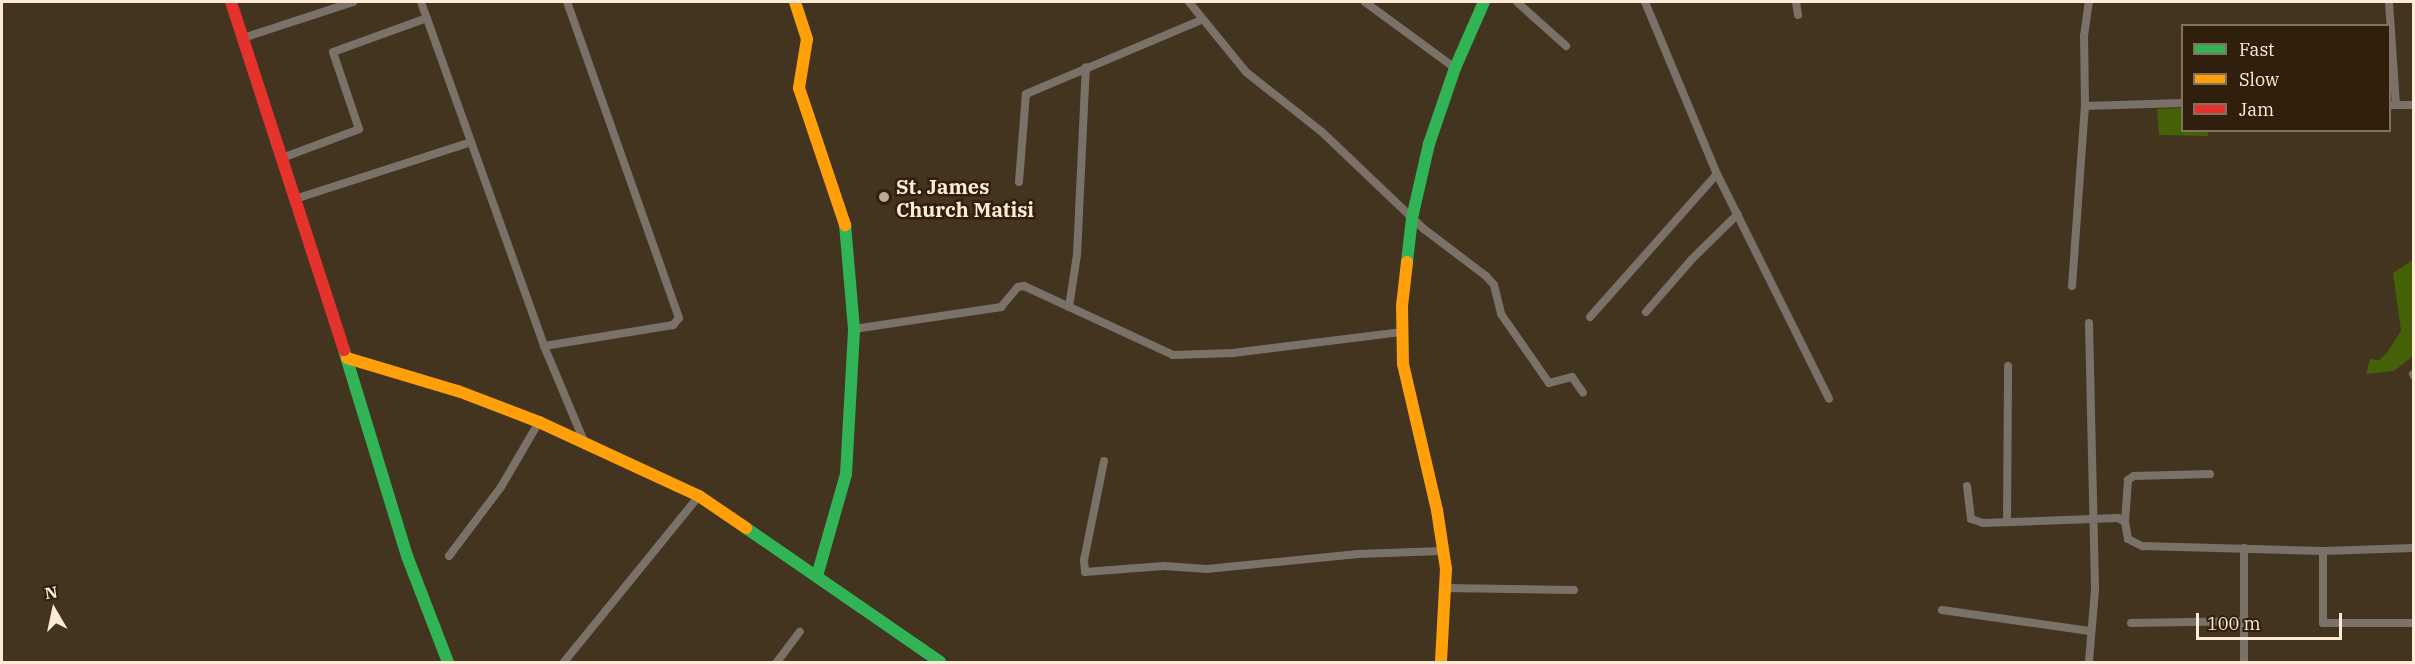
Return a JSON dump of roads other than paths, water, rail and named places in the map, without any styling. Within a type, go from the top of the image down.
[{"type":"street","points":[[231,2],[347,358],[407,556],[448,663]]},
{"type":"street","points":[[243,38],[353,2]]},
{"type":"street","points":[[421,2],[544,346],[583,440]]},
{"type":"street","points":[[544,346],[673,325],[679,318],[567,2]]},
{"type":"street","points":[[795,2],[807,39],[799,88],[846,227],[855,329],[846,474],[818,576]]},
{"type":"street","points":[[1189,2],[1201,20],[1246,72],[1316,127],[1413,218],[1494,285],[1502,314],[1549,383],[1572,377],[1583,393]]},
{"type":"street","points":[[1365,2],[1455,68]]},
{"type":"street","points":[[1441,663],[1444,588],[1442,551],[1437,510],[1403,364],[1401,332],[1413,218],[1429,144],[1455,68],[1484,2]]},
{"type":"street","points":[[1516,2],[1566,46]]},
{"type":"street","points":[[1645,2],[1716,174],[1829,399]]},
{"type":"street","points":[[1796,2],[1798,15]]},
{"type":"street","points":[[2072,286],[2085,106],[2084,36],[2089,2]]},
{"type":"street","points":[[2389,2],[2390,24]]},
{"type":"street","points":[[282,158],[359,129],[333,52],[427,18]]},
{"type":"street","points":[[1019,182],[1026,94],[1201,20]]},
{"type":"street","points":[[2391,54],[2393,105],[2414,105]]},
{"type":"street","points":[[1069,307],[1077,255],[1086,67]]},
{"type":"street","points":[[2085,106],[2181,103]]},
{"type":"street","points":[[295,199],[471,142]]},
{"type":"street","points":[[1590,317],[1716,174]]},
{"type":"street","points":[[1646,312],[1738,214]]},
{"type":"street","points":[[855,329],[1001,307],[1021,286],[1173,355],[1233,353],[1401,332]]},
{"type":"street","points":[[2089,323],[2095,590],[2089,663]]},
{"type":"street","points":[[347,358],[458,391],[539,422],[583,440],[699,496],[818,576],[940,663]]},
{"type":"street","points":[[2007,522],[2008,366]]},
{"type":"street","points":[[448,556],[501,487],[539,422]]},
{"type":"street","points":[[1104,461],[1083,561],[1085,572],[1164,566],[1207,569],[1358,554],[1442,551]]},
{"type":"street","points":[[2210,474],[2134,476],[2128,480],[2125,522],[2128,539],[2142,546],[2323,551],[2414,548]]},
{"type":"street","points":[[1967,486],[1971,519],[2007,522],[2092,521],[2118,518],[2125,522]]},
{"type":"street","points":[[564,663],[699,496]]},
{"type":"street","points":[[2244,548],[2246,621],[2244,663]]},
{"type":"street","points":[[2323,551],[2323,623],[2414,623]]},
{"type":"street","points":[[1444,588],[1574,590]]},
{"type":"street","points":[[1942,610],[2090,632]]},
{"type":"street","points":[[2131,623],[2246,621]]},
{"type":"street","points":[[777,663],[800,632]]},
{"type":"place","name":"St. James Church Matisi","points":[[884,197]]}]
